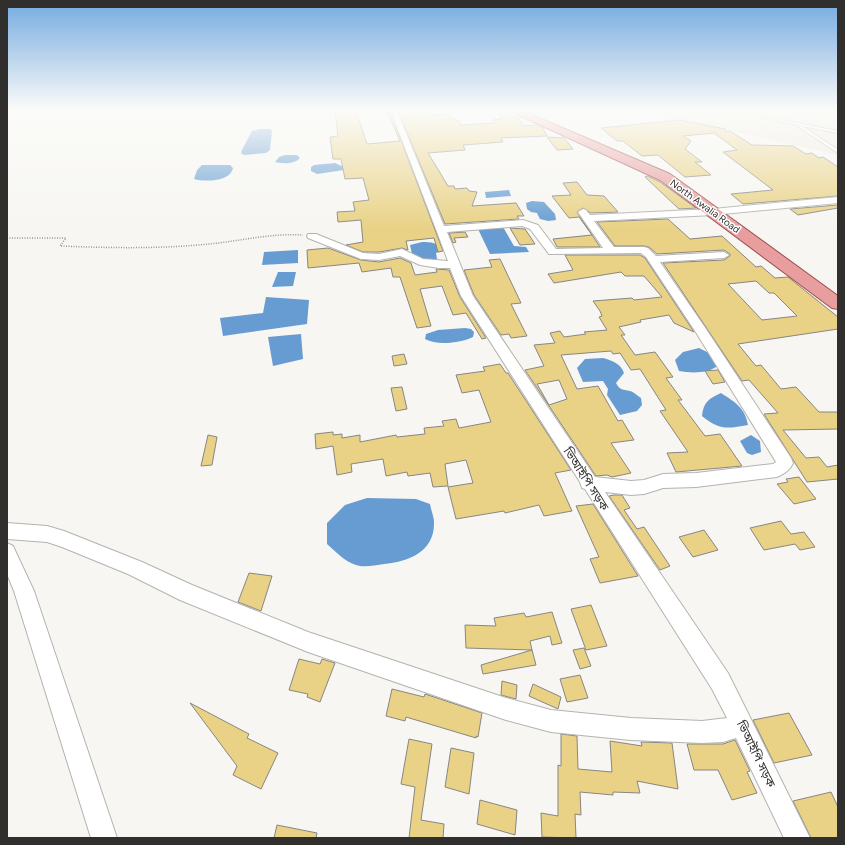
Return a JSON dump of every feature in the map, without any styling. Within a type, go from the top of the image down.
[{"type":"main road","name":"North Awalia Road","points":[[605,150],[665,177],[838,294]]},
{"type":"main road","name":"North Awalia Road","points":[[614,150],[672,176],[838,304]]},
{"type":"street","name":"ভিআইপি সড়ক","points":[[410,150],[467,296],[588,483],[720,681],[797,838]]},
{"type":"street","points":[[610,250],[584,214],[717,211],[838,200]]},
{"type":"street","points":[[441,229],[523,223],[534,227],[553,252],[644,250],[653,259],[710,345],[785,463],[777,470],[696,480],[663,481],[644,487],[630,488],[588,483]]},
{"type":"street","points":[[312,236],[361,256],[379,257],[402,252],[420,262],[454,264]]},
{"type":"street","points":[[653,259],[724,255]]},
{"type":"street","points":[[7,531],[47,534],[64,539],[135,568],[186,593],[308,642],[506,709],[551,721],[631,729],[702,732],[723,731],[741,725]]},
{"type":"street","points":[[7,552],[24,591],[104,838]]},
{"type":"path","points":[[7,238],[66,238],[60,246],[88,247],[201,244],[286,234],[312,236]]},
{"type":"shaded area","points":[[818,150],[838,150],[838,155]]},
{"type":"water","points":[[242,150],[269,150],[266,153],[244,155],[241,153]]},
{"type":"water","points":[[285,155],[297,155],[300,158],[289,163],[275,162],[279,157]]},
{"type":"water","points":[[335,163],[344,167],[344,170],[317,174],[311,171],[311,167],[314,165]]},
{"type":"water","points":[[202,165],[230,165],[233,168],[231,173],[227,176],[216,180],[204,181],[194,179],[197,170]]},
{"type":"water","points":[[509,190],[511,196],[486,198],[485,192]]},
{"type":"water","points":[[532,201],[544,202],[555,214],[556,220],[548,221],[540,219],[537,213],[531,212],[527,209],[526,203]]},
{"type":"water","points":[[503,227],[514,246],[526,247],[529,252],[490,254],[478,229]]},
{"type":"water","points":[[422,242],[431,242],[440,248],[442,251],[436,253],[437,259],[424,259],[412,254],[410,245]]},
{"type":"water","points":[[298,250],[298,263],[262,265],[264,252]]},
{"type":"water","points":[[278,272],[296,272],[293,286],[272,287]]},
{"type":"water","points":[[266,297],[309,300],[307,324],[223,336],[220,318],[263,313]]},
{"type":"water","points":[[471,329],[474,332],[473,337],[462,341],[449,343],[425,339],[426,334],[438,330]]},
{"type":"water","points":[[301,334],[303,359],[273,366],[268,337]]},
{"type":"water","points":[[699,348],[709,353],[717,366],[704,372],[679,371],[675,360],[683,352]]},
{"type":"water","points":[[603,358],[616,363],[624,373],[616,383],[619,387],[634,393],[641,398],[642,405],[637,411],[620,415],[607,395],[608,389],[603,381],[583,382],[577,368],[585,359]]},
{"type":"water","points":[[721,393],[739,406],[747,419],[748,425],[729,428],[718,426],[702,416],[705,404],[713,397]]},
{"type":"water","points":[[751,435],[760,441],[761,452],[752,455],[747,453],[740,441]]},
{"type":"water","points":[[367,498],[416,499],[430,504],[434,520],[433,532],[430,541],[425,548],[411,558],[402,561],[366,566],[359,566],[352,563],[337,553],[327,544],[327,523],[345,505]]},
{"type":"building","points":[[332,150],[405,150],[443,251],[438,252],[434,238],[406,241],[408,250],[402,248],[379,252],[363,252],[346,245],[363,242],[361,220],[338,222],[337,212],[355,211],[353,202],[369,200],[363,178],[345,179],[341,159],[333,159]]},
{"type":"building","points":[[414,150],[460,150],[428,153],[448,186],[454,186],[455,189],[467,188],[469,191],[477,192],[472,206],[516,203],[524,216],[517,216],[519,219],[445,224]]},
{"type":"building","points":[[635,150],[687,150],[702,162],[695,162],[711,175],[685,177],[658,155],[642,156]]},
{"type":"building","points":[[734,150],[800,150],[806,154],[812,153],[819,158],[823,157],[838,167],[838,196],[743,204],[731,194],[773,190],[723,152]]},
{"type":"building","points":[[647,176],[660,182],[696,208],[679,209],[645,177]]},
{"type":"building","points":[[577,182],[587,195],[604,196],[618,212],[591,213],[583,208],[577,212],[600,247],[557,247],[553,239],[592,235],[579,217],[569,218],[552,196],[571,195],[563,183]]},
{"type":"building","points":[[838,205],[838,208],[798,215],[790,209]]},
{"type":"building","points":[[668,219],[690,239],[722,236],[756,267],[761,266],[775,278],[788,277],[838,317],[838,329],[738,344],[756,366],[761,365],[781,389],[796,387],[819,412],[838,412],[838,429],[783,430],[806,458],[819,457],[827,467],[838,465],[838,479],[807,482],[764,414],[778,413],[749,380],[742,381],[663,263],[724,260],[730,256],[730,254],[724,250],[657,254],[649,247],[644,246],[615,246],[597,222]],"holes":[[[756,281],[769,293],[774,293],[797,316],[762,320],[728,284]]]},
{"type":"building","points":[[510,228],[525,229],[535,244],[520,245]]},
{"type":"building","points":[[465,232],[468,237],[454,238],[456,242],[453,243],[449,233]]},
{"type":"building","points":[[328,248],[361,260],[379,262],[400,258],[411,263],[415,275],[437,272],[436,269],[449,270],[460,297],[486,338],[482,339],[466,313],[453,315],[442,286],[420,289],[431,326],[417,328],[400,277],[393,277],[391,268],[362,272],[359,263],[308,268],[307,250]]},
{"type":"building","points":[[565,255],[640,255],[645,258],[694,332],[674,323],[669,315],[640,320],[641,322],[619,327],[625,335],[621,335],[635,355],[655,352],[673,377],[666,378],[682,400],[678,400],[705,436],[720,434],[742,466],[676,472],[667,453],[688,452],[660,411],[666,410],[640,369],[631,370],[620,353],[613,354],[611,351],[561,355],[577,389],[598,386],[618,421],[622,420],[634,440],[611,443],[631,473],[612,477],[607,475],[596,476],[525,370],[544,366],[534,345],[555,343],[550,333],[560,331],[564,337],[586,334],[584,332],[607,330],[599,317],[602,316],[600,311],[593,301],[632,298],[634,300],[662,297],[644,276],[625,276],[621,272],[554,283],[548,274],[573,270]],"holes":[[[559,380],[567,399],[549,405],[537,384]]]},
{"type":"building","points":[[500,259],[521,303],[511,304],[527,336],[511,338],[509,334],[501,335],[474,295],[464,270],[492,267],[489,260]]},
{"type":"building","points":[[404,354],[407,364],[394,366],[392,356]]},
{"type":"building","points":[[500,364],[506,373],[508,373],[571,470],[555,473],[572,511],[544,516],[539,505],[505,513],[504,511],[456,519],[448,487],[473,483],[466,460],[445,464],[448,486],[433,487],[430,473],[408,476],[407,472],[386,476],[383,459],[351,464],[352,472],[337,475],[333,446],[316,449],[315,434],[333,432],[333,435],[342,434],[342,438],[360,435],[360,442],[396,435],[397,437],[425,434],[424,428],[444,426],[442,421],[456,419],[459,428],[491,422],[479,390],[462,393],[456,375],[485,371],[483,367]]},
{"type":"building","points":[[718,370],[725,382],[713,384],[705,371]]},
{"type":"building","points":[[402,387],[407,409],[396,411],[391,388]]},
{"type":"building","points":[[208,435],[217,437],[212,465],[201,466]]},
{"type":"building","points":[[799,477],[816,499],[794,504],[777,484],[788,482],[786,479]]},
{"type":"building","points":[[622,495],[630,508],[624,510],[637,529],[644,527],[670,566],[660,570],[609,496]]},
{"type":"building","points":[[593,504],[638,576],[600,583],[590,559],[599,557],[576,506]]},
{"type":"building","points":[[781,521],[791,534],[804,532],[815,547],[800,550],[795,544],[764,550],[750,528]]},
{"type":"building","points":[[704,530],[718,550],[693,557],[679,537]]},
{"type":"building","points":[[249,573],[272,576],[261,611],[238,602]]},
{"type":"building","points":[[591,605],[607,646],[586,650],[571,609]]},
{"type":"building","points":[[552,612],[562,643],[552,645],[550,636],[530,641],[532,650],[466,648],[465,625],[496,626],[494,618],[524,613],[526,617]]},
{"type":"building","points":[[584,648],[591,666],[580,669],[573,650]]},
{"type":"building","points":[[532,650],[536,665],[483,674],[481,665]]},
{"type":"building","points":[[299,659],[320,664],[322,659],[335,663],[320,702],[307,697],[308,694],[289,690]]},
{"type":"building","points":[[580,675],[588,698],[567,702],[560,679]]},
{"type":"building","points":[[502,681],[517,685],[516,699],[501,695]]},
{"type":"building","points":[[533,684],[561,697],[558,709],[529,696]]},
{"type":"building","points":[[392,689],[424,697],[425,694],[482,713],[478,737],[476,736],[476,738],[406,717],[405,721],[386,716]]},
{"type":"building","points":[[190,703],[249,734],[247,738],[278,753],[261,789],[233,775],[237,766]]},
{"type":"building","points":[[789,713],[812,755],[774,763],[753,720]]},
{"type":"building","points":[[561,734],[577,736],[578,769],[612,772],[610,741],[642,746],[641,742],[672,743],[678,789],[637,781],[640,793],[613,792],[613,795],[580,792],[581,815],[575,814],[576,838],[542,837],[541,813],[558,816],[558,765],[561,766]]},
{"type":"building","points":[[409,739],[432,744],[421,820],[444,824],[443,838],[409,838],[415,787],[401,784]]},
{"type":"building","points":[[735,740],[750,771],[747,772],[757,793],[732,800],[718,770],[694,770],[687,744],[723,744]]},
{"type":"building","points":[[451,748],[474,753],[469,794],[445,787]]},
{"type":"building","points":[[831,792],[838,807],[838,838],[811,838],[793,801]]},
{"type":"building","points":[[480,800],[517,810],[515,835],[477,824]]},
{"type":"building","points":[[277,825],[317,833],[316,838],[274,838]]}]
